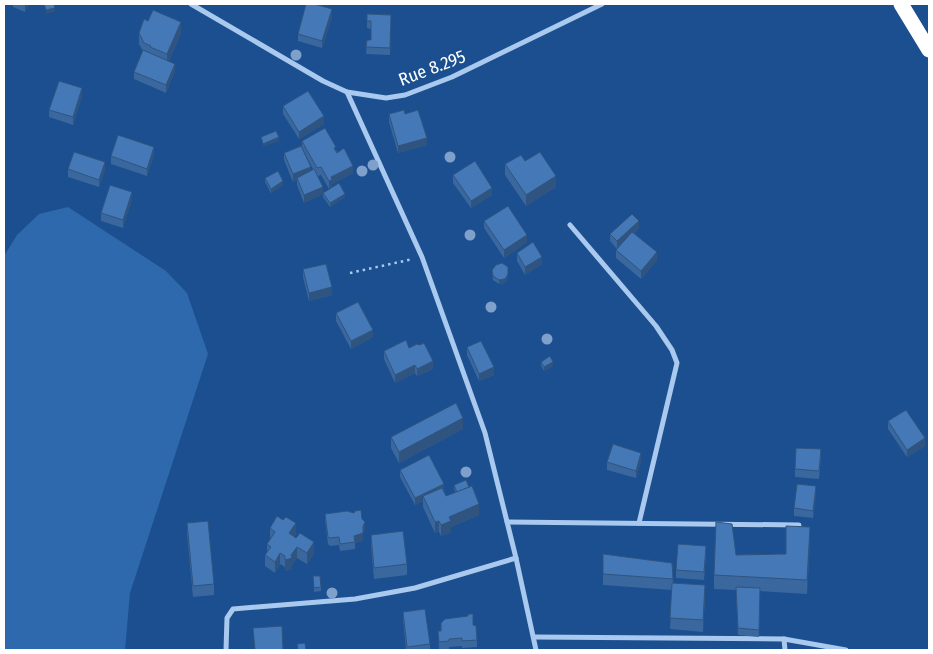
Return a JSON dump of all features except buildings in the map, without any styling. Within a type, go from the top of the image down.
[{"type":"highway","points":[[901,4],[929,50]]},
{"type":"street","name":"Rue 8.295","points":[[191,4],[323,81],[347,92],[386,98],[405,95],[452,77],[602,4]]},
{"type":"street","points":[[347,92],[422,257],[485,433],[516,558],[536,650]]},
{"type":"street","points":[[570,225],[656,326],[672,350],[677,363],[639,523]]},
{"type":"street","points":[[507,522],[799,526]]},
{"type":"street","points":[[226,650],[227,618],[234,609],[355,599],[416,588],[516,558]]},
{"type":"street","points":[[534,637],[784,639],[846,650]]},
{"type":"street","points":[[784,639],[785,650]]},
{"type":"path","points":[[350,273],[422,257]]},
{"type":"shaded area","points":[[68,207],[166,271],[187,293],[208,354],[130,593],[125,650],[4,650],[4,256],[17,235],[39,214]]}]
